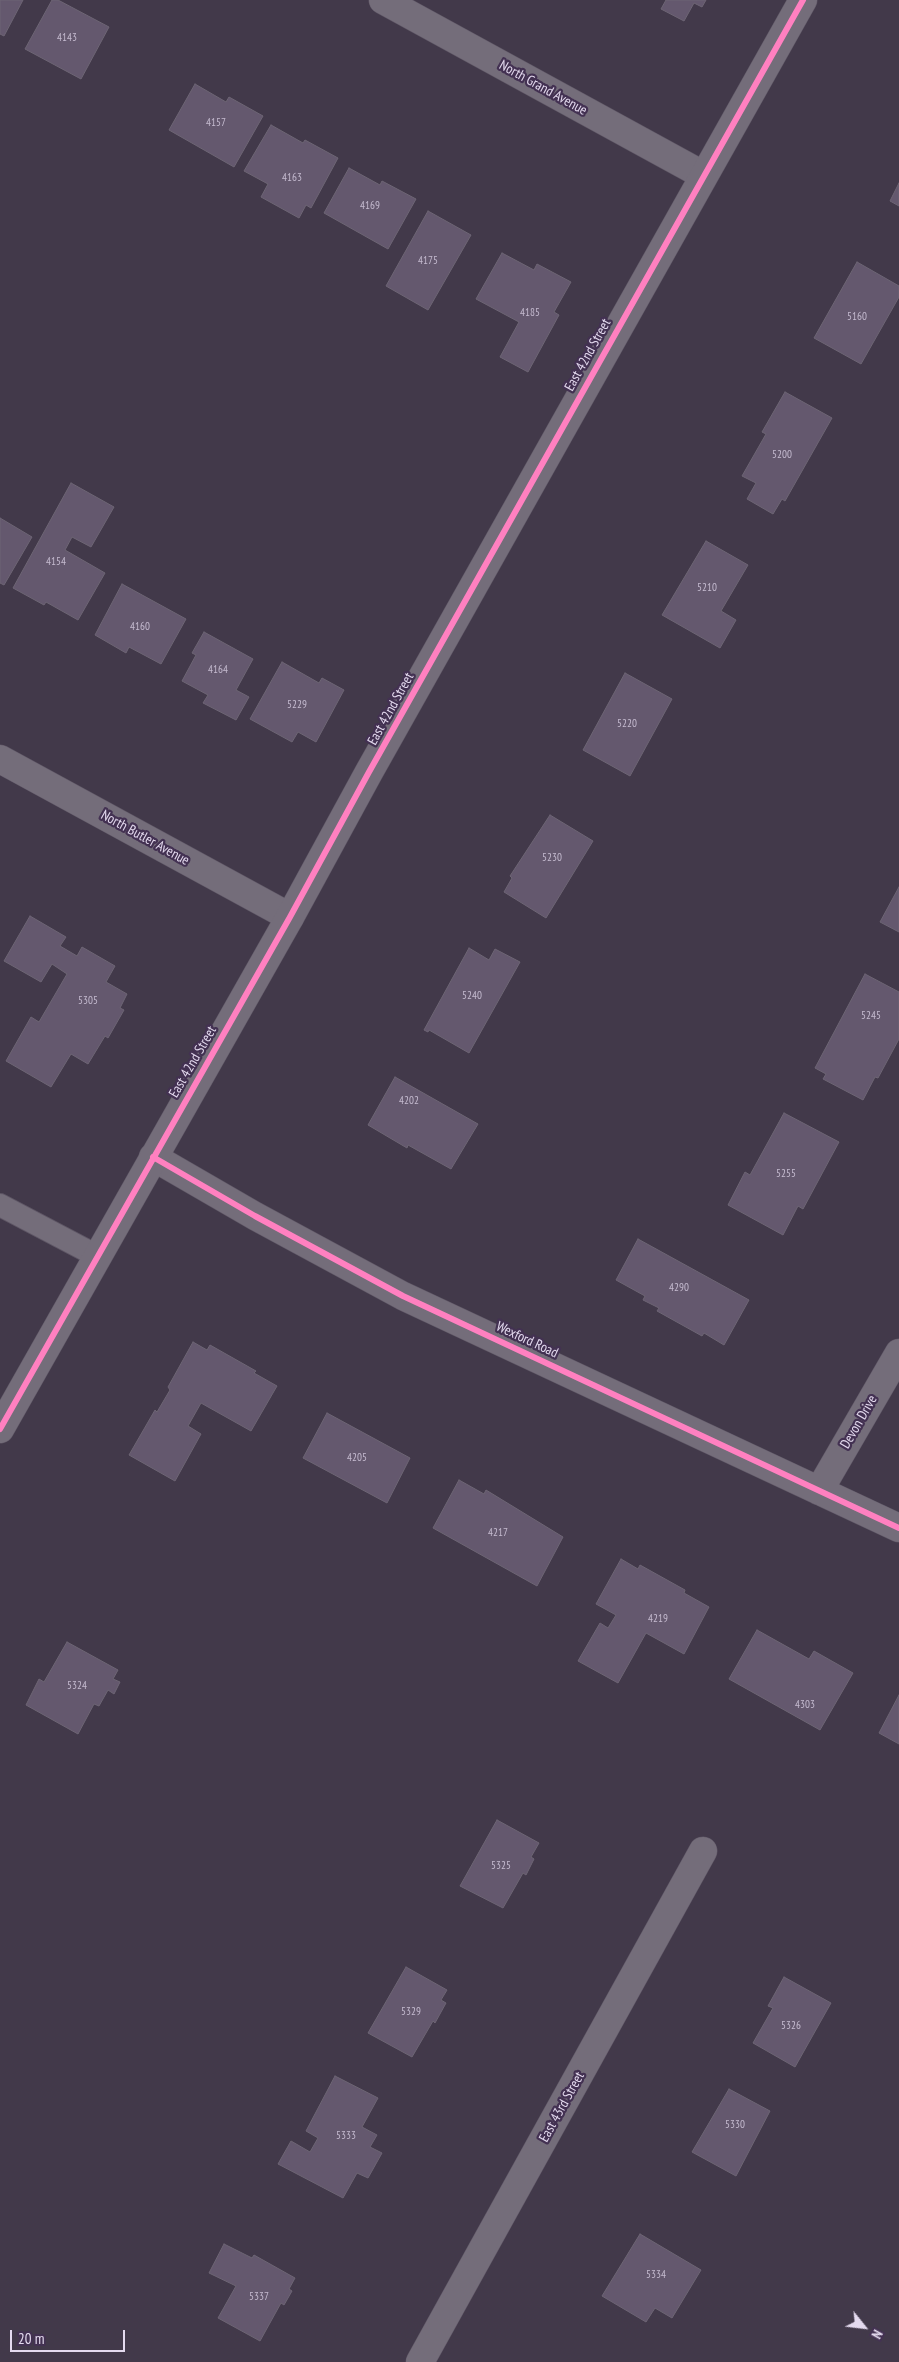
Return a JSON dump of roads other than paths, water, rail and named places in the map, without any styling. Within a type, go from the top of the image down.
[{"type":"street","name":"North Grand Avenue","points":[[383,0],[703,175]]},
{"type":"street","name":"East 42nd Street","points":[[0,1429],[290,917],[802,0]]},
{"type":"street","name":"North Butler Avenue","points":[[0,759],[290,917]]},
{"type":"street","name":"Wexford Road","points":[[152,1158],[403,1296],[899,1528]]},
{"type":"street","name":"Devon Drive","points":[[819,1491],[899,1353]]},
{"type":"street","name":"East 43rd Street","points":[[420,2362],[704,1851]]},
{"type":"lane","points":[[0,1205],[97,1256]]}]
